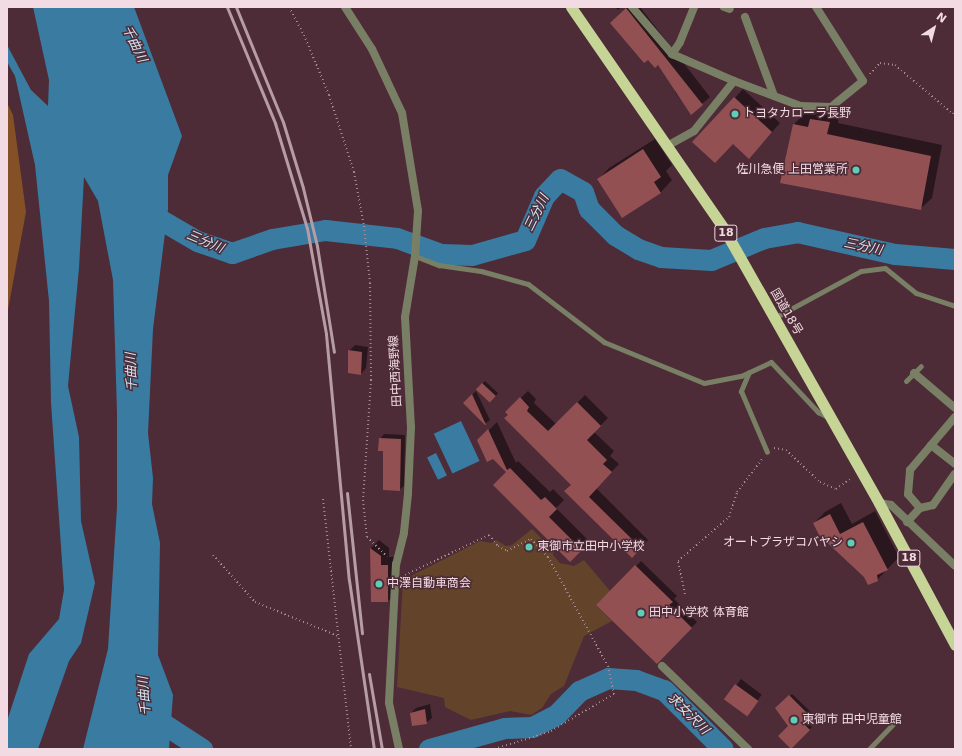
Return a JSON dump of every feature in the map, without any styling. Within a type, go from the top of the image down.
[{"type":"highway","name":"国道18号","points":[[571,7],[724,230],[879,502],[955,645]]},
{"type":"street","name":"田中西海野線","points":[[345,7],[372,49],[402,113],[418,211],[415,256],[405,317],[411,426],[408,494],[404,533],[396,564],[389,704],[399,749]]},
{"type":"street","points":[[632,7],[672,54],[734,81],[800,106],[831,107],[862,81],[816,7]]},
{"type":"street","points":[[672,54],[680,42],[694,7]]},
{"type":"street","points":[[745,17],[774,96]]},
{"type":"street","points":[[667,146],[694,131],[734,81]]},
{"type":"street","points":[[914,373],[955,408]]},
{"type":"street","points":[[920,508],[908,494],[910,470],[955,417]]},
{"type":"street","points":[[931,445],[955,464]]},
{"type":"street","points":[[908,522],[920,508],[933,505],[955,474]]},
{"type":"street","points":[[879,502],[891,505],[955,566]]},
{"type":"street","points":[[662,666],[748,749]]},
{"type":"lane","points":[[415,256],[439,265],[481,271],[528,284],[604,342],[704,383],[749,372],[771,362],[818,412],[832,419]]},
{"type":"lane","points":[[774,318],[861,270],[885,268],[916,293],[955,307]]},
{"type":"lane","points":[[906,381],[921,366]]},
{"type":"lane","points":[[749,372],[741,391],[767,452]]},
{"type":"lane","points":[[869,749],[894,723]]},
{"type":"path","points":[[289,7],[304,34],[329,95],[354,172],[367,245],[371,380],[363,500],[367,537],[396,564]]},
{"type":"path","points":[[862,81],[880,63],[895,65],[953,114],[955,111]]},
{"type":"path","points":[[685,594],[678,561],[730,517],[737,492],[772,447],[786,450],[820,482],[836,489],[861,472]]},
{"type":"path","points":[[323,499],[351,749]]},
{"type":"path","points":[[395,579],[488,535],[498,546],[507,551],[530,539],[548,557],[608,666],[614,694],[549,732],[494,749]]},
{"type":"path","points":[[213,555],[255,602],[338,636]]},
{"type":"shaded area","points":[[7,103],[13,115],[26,212],[7,315]]},
{"type":"shaded area","points":[[532,529],[554,551],[553,555],[560,563],[574,566],[584,560],[610,591],[596,605],[612,621],[584,636],[564,686],[551,694],[542,708],[531,715],[510,711],[471,720],[445,707],[444,698],[397,687],[403,580],[480,541],[492,543],[496,540],[506,546],[512,545]]},
{"type":"water","name":"千曲川","points":[[33,7],[134,7],[182,136],[168,175],[168,209],[153,329],[148,433],[153,478],[152,504],[160,543],[158,655],[173,695],[169,749],[83,749],[108,649],[117,507],[117,413],[113,280],[98,201],[84,177],[79,268],[68,386],[79,437],[81,521],[95,583],[81,643],[69,661],[38,749],[7,749],[7,721],[29,654],[59,619],[64,590],[51,403],[49,301],[35,165],[15,76],[7,62],[7,45],[31,90],[48,106],[49,80]]},
{"type":"water","points":[[461,421],[480,461],[452,474],[434,434]]},
{"type":"water","points":[[436,453],[447,475],[438,480],[427,457]]},
{"type":"building","points":[[626,8],[703,105],[691,115],[658,65],[655,68],[648,60],[644,63],[610,23]]},
{"type":"building","name":"トヨタカローラ長野","points":[[734,97],[772,132],[749,159],[733,144],[715,163],[692,142]]},
{"type":"building","name":"佐川急便 上田営業所","points":[[810,119],[830,122],[827,134],[931,156],[921,210],[780,183],[793,124],[808,127]]},
{"type":"building","points":[[643,149],[661,177],[654,182],[661,193],[622,218],[597,179]]},
{"type":"building","points":[[348,350],[362,352],[361,375],[348,373]]},
{"type":"building","points":[[482,383],[496,396],[490,403],[476,390]]},
{"type":"building","points":[[472,394],[486,425],[463,403]]},
{"type":"building","name":"東御市立田中小学校","points":[[520,397],[529,407],[527,411],[548,431],[577,402],[601,426],[587,440],[607,460],[603,464],[612,472],[589,497],[641,548],[632,558],[564,491],[571,485],[504,418],[508,415],[505,412]]},
{"type":"building","points":[[488,429],[507,470],[510,468],[541,500],[545,497],[557,509],[549,517],[582,550],[570,562],[493,485],[506,472],[493,459],[487,462],[477,440]]},
{"type":"building","points":[[379,438],[401,439],[400,491],[383,490],[383,451],[378,451]]},
{"type":"building","name":"オートプラザコバヤシ","points":[[830,514],[840,534],[863,522],[888,570],[877,575],[878,581],[868,585],[864,577],[819,535],[813,523]]},
{"type":"building","name":"中澤自動車商会","points":[[370,548],[381,556],[381,565],[388,565],[388,602],[371,602]]},
{"type":"building","name":"田中小学校 体育館","points":[[635,565],[673,602],[669,605],[692,628],[657,664],[596,605]]},
{"type":"building","points":[[735,684],[758,701],[747,716],[724,699]]},
{"type":"building","name":"東御市 田中児童館","points":[[789,695],[810,716],[803,723],[810,730],[791,749],[778,736],[788,726],[775,708]]},
{"type":"building","points":[[425,709],[427,724],[412,726],[410,713]]},
{"type":"waterway","name":"三分川","points":[[144,210],[197,241],[232,253],[272,239],[325,230],[397,238],[441,254],[472,255],[525,240],[544,196],[560,179],[583,192],[589,209],[615,235],[638,249],[661,257],[711,260],[764,238],[797,232],[895,254],[955,259]]},
{"type":"waterway","name":"求女沢川","points":[[429,749],[504,728],[532,727],[557,714],[579,691],[608,678],[636,680],[664,690],[723,749]]},
{"type":"waterway","name":"求女沢川","points":[[147,713],[202,749]]},
{"type":"railway","points":[[227,7],[275,123],[307,228],[326,334],[349,580],[374,749]]},
{"type":"railway","points":[[236,7],[283,122],[303,188],[317,246],[334,352]]},
{"type":"railway","points":[[347,493],[362,633]]},
{"type":"railway","points":[[369,674],[382,749]]},
{"type":"place","name":"トヨタカローラ長野","points":[[735,114]]},
{"type":"place","name":"佐川急便 上田営業所","points":[[856,170]]},
{"type":"place","name":"オートプラザコバヤシ","points":[[851,543]]},
{"type":"place","name":"東御市立田中小学校","points":[[529,547]]},
{"type":"place","name":"中澤自動車商会","points":[[379,584]]},
{"type":"place","name":"田中小学校 体育館","points":[[641,613]]},
{"type":"place","name":"東御市 田中児童館","points":[[794,720]]}]
